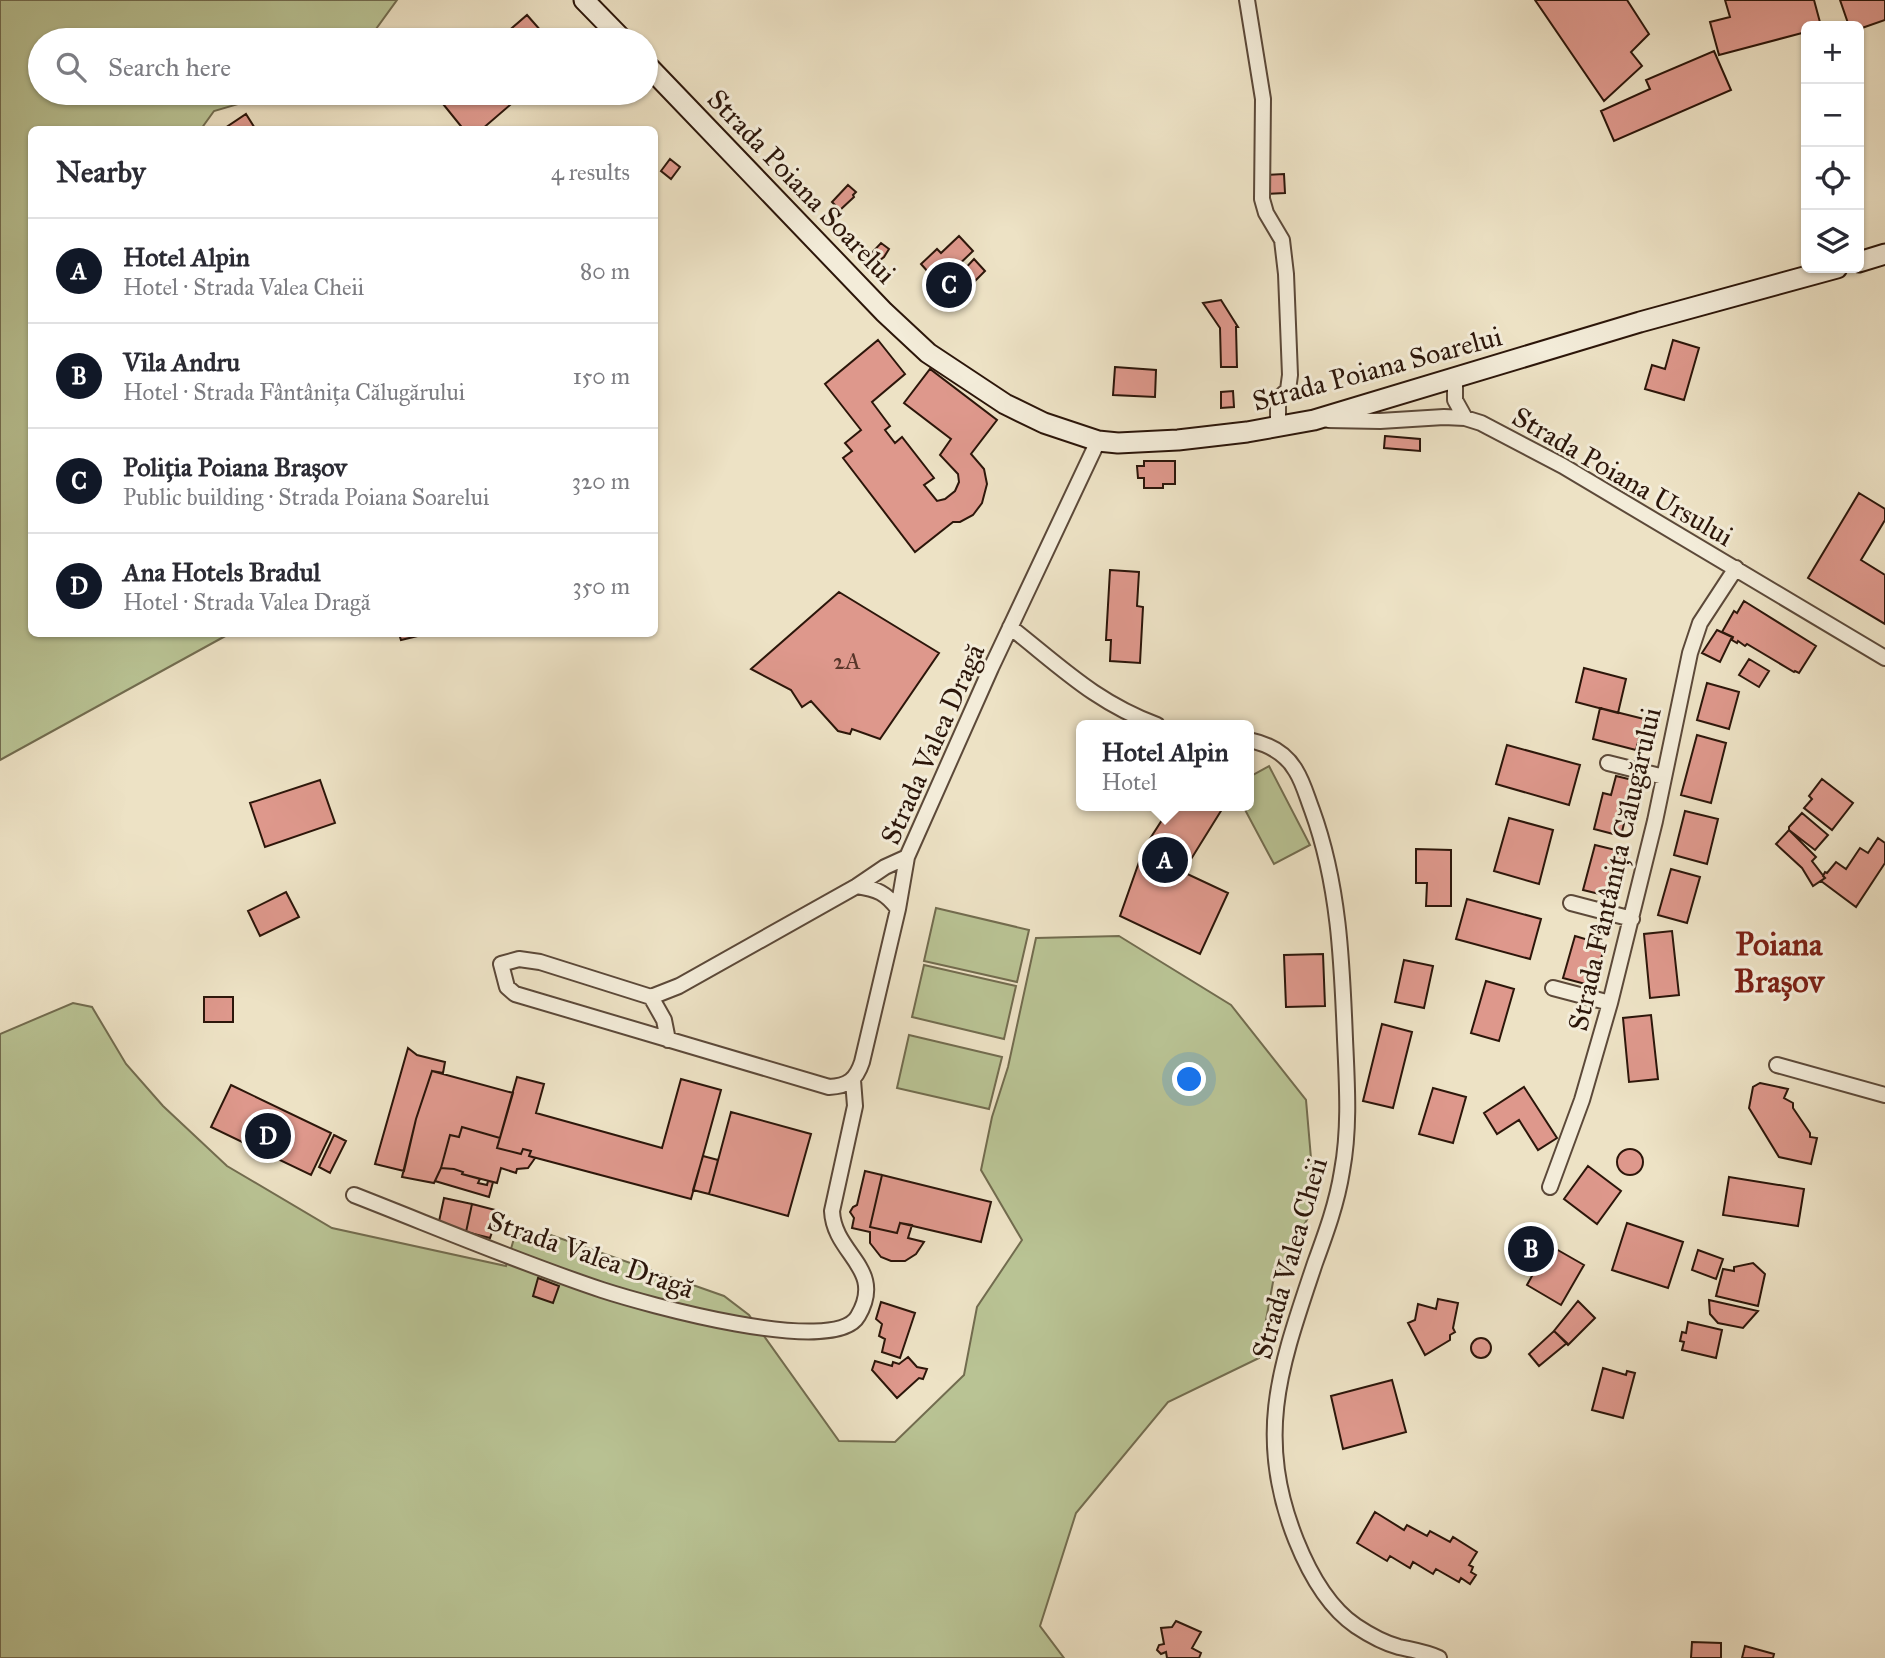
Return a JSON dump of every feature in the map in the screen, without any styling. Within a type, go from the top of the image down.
[{"type":"street","points":[[584,0],[611,28]]},
{"type":"street","points":[[1247,0],[1263,99],[1262,199],[1276,234],[1282,240],[1286,274],[1290,375],[1288,390],[1278,399],[1278,427]]},
{"type":"street","name":"Strada Poiana Soarelui","points":[[658,77],[884,312],[928,353],[1005,404],[1044,423],[1098,441],[1167,441],[1314,420],[1640,322],[1819,273]]},
{"type":"street","points":[[1864,260],[1885,254]]},
{"type":"street","points":[[1455,377],[1455,400],[1465,418]]},
{"type":"street","name":"Strada Poiana Ursului","points":[[1314,420],[1465,418],[1480,423],[1563,467],[1885,658]]},
{"type":"street","name":"Strada Valea Dragă","points":[[354,1195],[603,1290],[708,1319],[799,1332],[834,1331],[857,1320],[867,1297],[867,1282],[858,1262],[837,1235],[832,1211],[855,1106],[853,1080],[862,1062],[898,909],[907,857],[1010,627],[1098,441]]},
{"type":"street","name":"Strada Fântânița Călugărului","points":[[1550,1187],[1582,1100],[1610,1003],[1632,919],[1690,653],[1700,623],[1736,568]]},
{"type":"street","points":[[1010,627],[1079,684],[1108,704],[1145,720]]},
{"type":"street","name":"Strada Valea Cheii","points":[[1254,741],[1270,746],[1284,755],[1296,770],[1320,831],[1332,879],[1343,997],[1348,1114],[1346,1146],[1333,1212],[1281,1373],[1275,1414],[1274,1456],[1279,1490],[1302,1554],[1336,1608],[1355,1625],[1374,1636],[1396,1646],[1439,1658]]},
{"type":"street","points":[[1608,763],[1664,777]]},
{"type":"street","points":[[853,1080],[842,1087],[829,1087],[515,994],[507,987],[501,964],[519,959],[540,962],[652,997],[679,986],[857,886],[885,867],[907,857]]},
{"type":"street","points":[[857,886],[879,890],[888,896],[898,909]]},
{"type":"street","points":[[1572,903],[1632,919]]},
{"type":"street","points":[[1553,988],[1610,1003]]},
{"type":"street","points":[[652,997],[664,1020],[668,1040]]},
{"type":"street","points":[[1777,1065],[1885,1095]]},
{"type":"green space","points":[[0,0],[397,0],[377,28],[28,28],[28,105],[235,105],[214,111],[203,126],[28,126],[28,637],[224,637],[0,760]]},
{"type":"green space","points":[[1269,766],[1310,845],[1274,864],[1246,811],[1254,811],[1254,774]]},
{"type":"green space","points":[[936,908],[1029,930],[1017,982],[924,961]]},
{"type":"green space","points":[[1119,936],[1231,1005],[1306,1100],[1315,1205],[1273,1282],[1259,1358],[1168,1402],[1076,1513],[1040,1626],[1064,1658],[0,1658],[0,1034],[73,1003],[92,1007],[126,1064],[163,1106],[227,1166],[332,1228],[506,1266],[515,1235],[548,1234],[724,1296],[749,1315],[839,1441],[895,1442],[964,1375],[977,1307],[1022,1240],[981,1170],[992,1117],[1008,1067],[1036,938]]},
{"type":"green space","points":[[924,965],[1016,986],[1004,1039],[912,1017]]},
{"type":"green space","points":[[909,1035],[1002,1057],[989,1109],[897,1088]]},
{"type":"building","points":[[1535,0],[1627,0],[1649,34],[1631,52],[1642,66],[1604,101]]},
{"type":"building","points":[[1725,0],[1814,0],[1820,21],[1801,21],[1801,33],[1719,55],[1710,22],[1730,17]]},
{"type":"building","points":[[1840,0],[1885,0],[1885,20],[1864,27],[1864,21],[1847,21]]},
{"type":"building","points":[[527,15],[538,28],[512,28]]},
{"type":"building","points":[[1714,51],[1731,90],[1614,141],[1601,111],[1650,89],[1646,80]]},
{"type":"building","points":[[444,105],[510,105],[486,126],[461,126]]},
{"type":"building","points":[[246,114],[254,126],[228,126]]},
{"type":"building","points":[[670,159],[680,167],[671,179],[661,171]]},
{"type":"building","points":[[1284,174],[1285,193],[1267,194],[1266,175]]},
{"type":"building","points":[[848,185],[856,192],[840,210],[832,202]]},
{"type":"building","points":[[959,236],[973,251],[949,274],[940,264],[929,273],[921,264],[937,249],[941,253]]},
{"type":"building","points":[[881,243],[889,249],[875,264],[868,257]]},
{"type":"building","points":[[974,259],[985,271],[971,285],[961,273]]},
{"type":"building","points":[[940,264],[953,279],[961,273],[971,285],[952,303],[926,276]]},
{"type":"building","points":[[1221,300],[1238,327],[1237,367],[1221,367],[1220,328],[1203,303]]},
{"type":"building","points":[[878,340],[905,374],[872,402],[890,426],[885,430],[895,443],[902,437],[934,478],[924,485],[937,501],[945,499],[955,491],[959,482],[958,474],[940,455],[951,439],[904,403],[930,369],[997,420],[971,454],[984,469],[987,484],[982,503],[973,515],[960,522],[953,522],[915,552],[843,458],[852,451],[845,443],[861,430],[825,384]]},
{"type":"building","points":[[1673,340],[1699,348],[1684,400],[1645,389],[1652,365],[1665,369]]},
{"type":"building","points":[[1115,367],[1156,370],[1155,397],[1113,395]]},
{"type":"building","points":[[1233,391],[1234,407],[1221,408],[1221,392]]},
{"type":"building","points":[[1385,436],[1420,439],[1420,451],[1384,448]]},
{"type":"building","points":[[1144,461],[1175,461],[1175,484],[1163,484],[1163,488],[1144,488],[1144,478],[1138,478],[1137,466],[1144,466]]},
{"type":"building","points":[[1859,493],[1885,509],[1885,520],[1861,560],[1885,575],[1885,624],[1808,578]]},
{"type":"building","points":[[1110,570],[1139,572],[1137,606],[1143,607],[1140,663],[1110,661],[1111,640],[1106,640]]},
{"type":"building","points":[[839,592],[939,653],[880,739],[852,729],[850,734],[838,731],[811,701],[802,707],[791,690],[751,669]]},
{"type":"building","points":[[1744,601],[1816,646],[1799,673],[1747,644],[1745,646],[1738,641],[1737,643],[1732,640],[1733,637],[1722,632],[1734,611],[1737,613]]},
{"type":"building","points":[[1717,630],[1732,637],[1720,662],[1702,653]]},
{"type":"building","points":[[1749,659],[1769,671],[1759,687],[1739,675]]},
{"type":"building","points":[[1584,668],[1626,679],[1618,713],[1576,702]]},
{"type":"building","points":[[1707,683],[1739,692],[1729,729],[1697,720]]},
{"type":"building","points":[[1600,708],[1644,719],[1636,750],[1593,739]]},
{"type":"building","points":[[1697,735],[1726,743],[1711,803],[1681,795]]},
{"type":"building","points":[[1507,745],[1580,765],[1569,805],[1496,784]]},
{"type":"building","points":[[1616,776],[1645,783],[1637,814],[1627,811],[1621,836],[1594,829],[1603,793],[1611,795]]},
{"type":"building","points":[[1822,779],[1853,803],[1832,830],[1804,808]]},
{"type":"building","points":[[320,780],[335,823],[265,847],[250,803]]},
{"type":"building","points":[[1168,811],[1221,811],[1183,872],[1228,893],[1200,954],[1120,916],[1144,848]]},
{"type":"building","points":[[1685,811],[1718,819],[1707,864],[1674,855]]},
{"type":"building","points":[[1802,813],[1828,835],[1815,850],[1789,830]]},
{"type":"building","points":[[1509,818],[1553,830],[1539,884],[1494,871]]},
{"type":"building","points":[[1789,830],[1816,857],[1812,861],[1825,878],[1813,886],[1802,868],[1776,844]]},
{"type":"building","points":[[1878,838],[1885,843],[1885,863],[1856,907],[1821,881],[1825,878],[1825,872],[1836,862],[1846,869],[1860,848],[1868,853]]},
{"type":"building","points":[[1595,845],[1628,853],[1616,898],[1583,890]]},
{"type":"building","points":[[1416,849],[1451,850],[1451,906],[1426,906],[1427,883],[1416,883]]},
{"type":"building","points":[[1671,869],[1700,877],[1687,923],[1658,915]]},
{"type":"building","points":[[286,892],[299,917],[260,936],[248,911]]},
{"type":"building","points":[[1467,899],[1541,919],[1530,959],[1456,939]]},
{"type":"building","points":[[1672,931],[1679,995],[1650,998],[1644,934]]},
{"type":"building","points":[[1575,936],[1605,945],[1593,986],[1563,978]]},
{"type":"building","points":[[1323,954],[1325,1006],[1286,1007],[1284,955]]},
{"type":"building","points":[[1404,960],[1433,966],[1424,1008],[1395,1002]]},
{"type":"building","points":[[1486,981],[1514,989],[1499,1041],[1471,1033]]},
{"type":"building","points":[[204,997],[233,997],[233,1022],[204,1022]]},
{"type":"building","points":[[1651,1015],[1658,1079],[1629,1082],[1623,1018]]},
{"type":"building","points":[[1382,1024],[1412,1032],[1393,1108],[1363,1101]]},
{"type":"building","points":[[408,1048],[417,1055],[445,1062],[443,1073],[432,1071],[416,1119],[404,1171],[375,1164]]},
{"type":"building","points":[[432,1071],[513,1093],[500,1138],[462,1127],[459,1137],[450,1135],[434,1183],[402,1177],[416,1119]]},
{"type":"building","points":[[517,1077],[544,1084],[536,1113],[662,1148],[681,1079],[721,1090],[691,1199],[529,1156],[531,1151],[523,1149],[521,1154],[497,1148]]},
{"type":"building","points":[[1760,1083],[1788,1089],[1784,1098],[1793,1103],[1793,1108],[1810,1137],[1817,1138],[1811,1164],[1779,1157],[1749,1108],[1753,1087]]},
{"type":"building","points":[[231,1085],[331,1133],[311,1175],[211,1127]]},
{"type":"building","points":[[1524,1087],[1557,1138],[1538,1150],[1519,1120],[1497,1134],[1484,1113]]},
{"type":"building","points":[[1433,1088],[1466,1097],[1453,1143],[1419,1134]]},
{"type":"building","points":[[731,1112],[811,1134],[788,1216],[709,1194]]},
{"type":"building","points":[[462,1127],[500,1138],[497,1148],[521,1154],[523,1149],[531,1151],[529,1156],[535,1158],[528,1168],[517,1169],[516,1173],[501,1168],[497,1183],[462,1174],[463,1172],[454,1169],[441,1168],[450,1135],[459,1137]]},
{"type":"building","points":[[334,1135],[346,1141],[330,1173],[319,1167]]},
{"type":"building","points":[[1630,1149],[1639,1153],[1643,1162],[1639,1171],[1630,1175],[1621,1171],[1617,1162],[1621,1153]]},
{"type":"building","points":[[703,1156],[718,1160],[709,1194],[693,1190]]},
{"type":"building","points":[[1588,1166],[1621,1191],[1597,1224],[1564,1199]]},
{"type":"building","points":[[441,1168],[463,1172],[462,1174],[480,1179],[478,1183],[487,1185],[488,1181],[493,1182],[489,1197],[435,1181]]},
{"type":"building","points":[[865,1171],[882,1175],[870,1227],[897,1233],[900,1223],[912,1225],[908,1238],[924,1242],[916,1254],[905,1261],[891,1261],[881,1257],[870,1243],[870,1232],[852,1228],[854,1218],[850,1212],[857,1205]]},
{"type":"building","points":[[882,1175],[991,1202],[981,1242],[900,1223],[897,1233],[870,1227]]},
{"type":"building","points":[[1729,1177],[1804,1189],[1798,1226],[1723,1215]]},
{"type":"building","points":[[444,1198],[472,1204],[466,1232],[438,1226]]},
{"type":"building","points":[[472,1204],[499,1211],[490,1238],[466,1232]]},
{"type":"building","points":[[1627,1223],[1683,1242],[1668,1288],[1612,1270]]},
{"type":"building","points":[[1549,1245],[1584,1265],[1561,1305],[1527,1285]]},
{"type":"building","points":[[1698,1250],[1723,1259],[1716,1279],[1692,1270]]},
{"type":"building","points":[[1753,1263],[1765,1274],[1758,1306],[1716,1296],[1723,1269],[1734,1271],[1734,1267]]},
{"type":"building","points":[[538,1278],[559,1286],[553,1303],[533,1296]]},
{"type":"building","points":[[1438,1299],[1458,1303],[1453,1328],[1455,1332],[1450,1335],[1450,1340],[1425,1355],[1408,1323],[1415,1320],[1418,1304],[1436,1309]]},
{"type":"building","points":[[1709,1300],[1758,1311],[1743,1328],[1718,1323],[1710,1314]]},
{"type":"building","points":[[1578,1301],[1595,1318],[1568,1345],[1554,1331]]},
{"type":"building","points":[[881,1302],[915,1313],[900,1358],[882,1352],[885,1339],[879,1336],[882,1324],[876,1319]]},
{"type":"building","points":[[1688,1322],[1722,1330],[1716,1358],[1682,1350],[1684,1342],[1680,1341],[1682,1332],[1686,1333]]},
{"type":"building","points":[[1554,1331],[1567,1343],[1539,1366],[1529,1354]]},
{"type":"building","points":[[1477,1338],[1485,1338],[1491,1348],[1485,1358],[1477,1358],[1471,1352],[1471,1344]]},
{"type":"building","points":[[908,1357],[917,1367],[927,1369],[923,1379],[919,1378],[897,1398],[872,1370],[875,1361],[892,1366],[893,1362],[899,1364]]},
{"type":"building","points":[[1603,1368],[1626,1375],[1627,1371],[1635,1373],[1623,1418],[1592,1410]]},
{"type":"building","points":[[1392,1380],[1406,1432],[1343,1449],[1331,1396]]},
{"type":"building","points":[[1375,1512],[1404,1530],[1407,1525],[1427,1536],[1430,1531],[1450,1542],[1453,1537],[1477,1552],[1469,1565],[1473,1567],[1471,1572],[1476,1575],[1470,1584],[1461,1578],[1459,1582],[1436,1569],[1433,1574],[1413,1562],[1410,1568],[1390,1556],[1387,1561],[1357,1543]]},
{"type":"building","points":[[1176,1621],[1201,1632],[1192,1648],[1201,1653],[1199,1658],[1167,1658],[1166,1652],[1161,1654],[1157,1650],[1159,1645],[1164,1644],[1161,1628],[1172,1627]]},
{"type":"building","points":[[1692,1642],[1721,1643],[1721,1658],[1691,1658]]},
{"type":"building","points":[[1745,1646],[1774,1654],[1773,1658],[1742,1658]]},
{"type":"place","name":"Poliția Poiana Brașov","points":[[949,285]]},
{"type":"place","name":"Hotel Alpin","points":[[1165,860]]},
{"type":"place","name":"Ana Hotels Bradul","points":[[268,1136]]},
{"type":"place","name":"Vila Andru","points":[[1531,1249]]},
{"type":"district","name":"Poiana Brașov","points":[[1779,962]]}]
